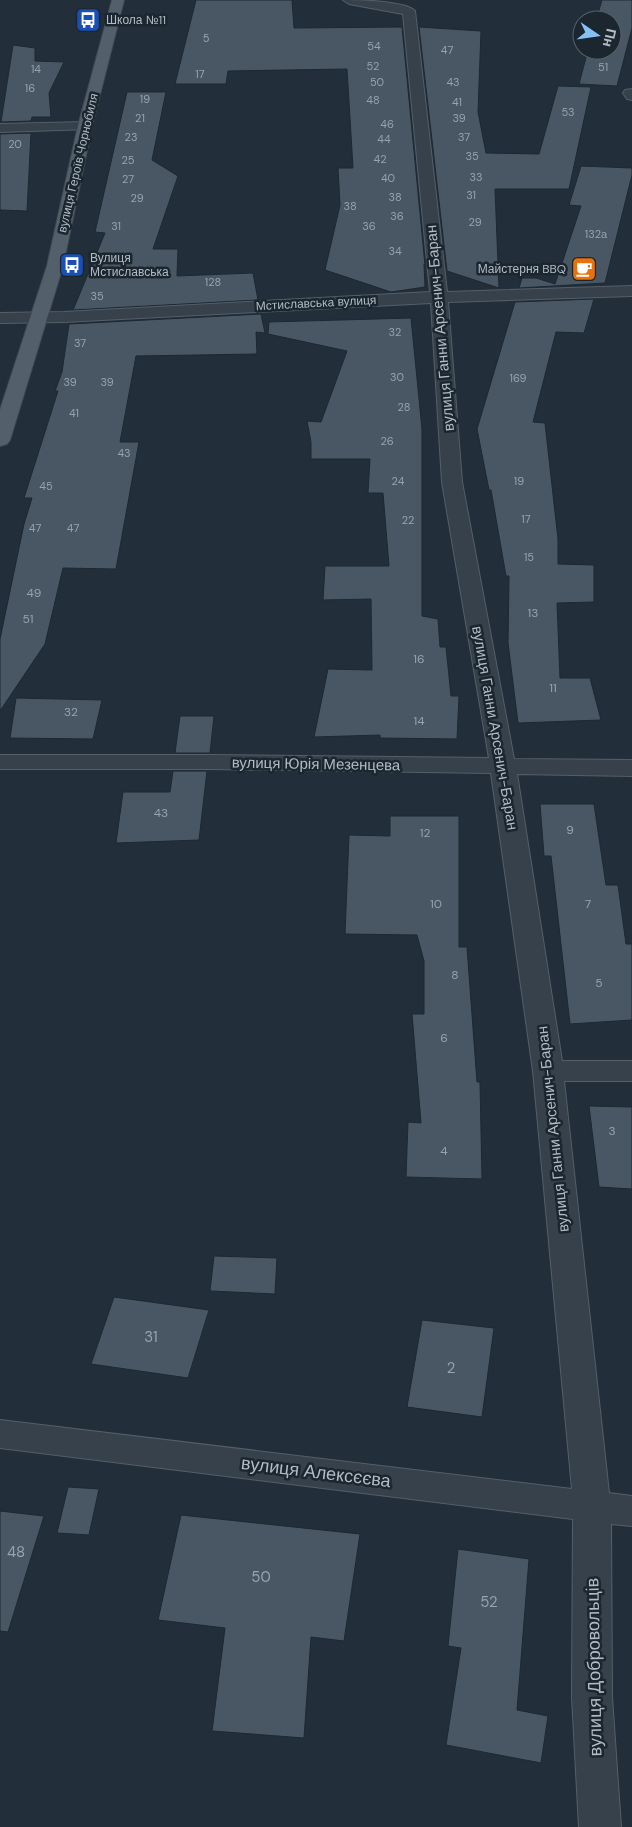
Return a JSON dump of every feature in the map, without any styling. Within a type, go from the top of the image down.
[{"type":"main road","name":"вулиця Героїв Чорнобиля","points":[[0,440],[55,266],[85,126],[118,0]]},
{"type":"street","name":"вулиця Ганни Арсенич-Баран","points":[[349,0],[410,10],[439,297],[452,482],[503,767],[548,1071],[592,1507]]},
{"type":"street","points":[[0,128],[85,126]]},
{"type":"street","name":"Мстиславська вулиця","points":[[0,318],[38,318],[439,297],[632,291]]},
{"type":"street","name":"вулиця Юрія Мезенцева","points":[[0,762],[212,762],[632,768]]},
{"type":"street","points":[[548,1071],[632,1070]]},
{"type":"street","name":"вулиця Алексєєва","points":[[0,1434],[632,1511]]},
{"type":"street","name":"вулиця Добровольців","points":[[592,1507],[592,1697],[600,1827]]},
{"type":"building","points":[[196,0],[292,0],[294,28],[402,27],[425,265],[425,287],[391,292],[325,270],[340,205],[338,168],[353,168],[347,69],[228,71],[226,84],[175,84]]},
{"type":"building","points":[[602,0],[632,0],[632,28],[617,86],[579,84],[585,60],[622,60],[622,10],[599,10]]},
{"type":"building","points":[[419,27],[481,31],[478,112],[486,153],[539,154],[558,86],[591,87],[569,189],[495,189],[499,288],[447,271]]},
{"type":"building","points":[[13,45],[35,48],[35,61],[64,62],[49,93],[51,117],[32,117],[31,121],[1,122]]},
{"type":"building","points":[[127,92],[166,92],[152,160],[178,176],[153,249],[178,249],[177,276],[253,273],[258,300],[73,310],[105,233],[95,232]]},
{"type":"building","points":[[31,133],[27,211],[0,210],[0,134]]},
{"type":"building","points":[[581,166],[632,168],[632,175],[605,283],[519,288],[522,278],[536,278],[555,284],[581,206],[569,205]]},
{"type":"building","points":[[594,299],[584,333],[556,332],[533,422],[545,423],[558,539],[558,564],[594,565],[594,602],[557,603],[560,678],[590,678],[601,720],[518,723],[508,643],[509,576],[506,576],[491,490],[489,490],[477,429],[515,302]]},
{"type":"building","points":[[261,314],[265,333],[256,332],[257,354],[136,356],[120,442],[139,442],[116,569],[63,568],[45,644],[0,711],[0,639],[24,524],[32,498],[24,498],[58,391],[55,391],[62,372],[69,324]]},
{"type":"building","points":[[411,318],[422,429],[422,616],[438,619],[440,647],[446,647],[451,696],[459,696],[457,739],[380,738],[380,735],[314,737],[328,669],[372,670],[371,599],[323,600],[325,566],[389,566],[383,493],[368,493],[370,459],[311,459],[311,442],[307,421],[321,422],[347,351],[268,334],[269,322]]},
{"type":"building","points":[[16,698],[102,700],[93,739],[10,738]]},
{"type":"building","points":[[180,716],[214,716],[210,753],[175,753]]},
{"type":"building","points":[[173,771],[207,771],[199,840],[116,843],[123,792],[170,792]]},
{"type":"building","points":[[540,804],[594,804],[606,885],[618,885],[626,944],[632,944],[632,1020],[570,1024],[551,856],[544,856]]},
{"type":"building","points":[[390,816],[459,816],[459,947],[467,947],[477,1082],[480,1082],[482,1179],[406,1177],[408,1122],[421,1123],[412,1014],[424,1014],[424,961],[417,935],[345,934],[349,835],[390,836]]},
{"type":"building","points":[[589,1106],[632,1107],[632,1189],[599,1187]]},
{"type":"building","points":[[214,1256],[277,1258],[275,1294],[210,1291]]},
{"type":"building","points":[[114,1297],[209,1310],[188,1378],[91,1364]]},
{"type":"building","points":[[422,1320],[494,1328],[482,1417],[407,1407]]},
{"type":"building","points":[[68,1487],[99,1489],[89,1535],[57,1533]]},
{"type":"building","points":[[0,1511],[44,1516],[8,1632],[0,1631]]},
{"type":"building","points":[[181,1515],[360,1534],[344,1641],[311,1637],[304,1738],[212,1731],[225,1628],[158,1620]]},
{"type":"building","points":[[458,1549],[529,1559],[517,1710],[548,1716],[541,1763],[446,1745],[461,1648],[448,1646]]},
{"type":"place","name":"Школа №11","points":[[88,20]]},
{"type":"place","name":"Вулиця Мстиславська","points":[[72,265]]},
{"type":"place","name":"Майстерня BBQ","points":[[584,269]]}]
